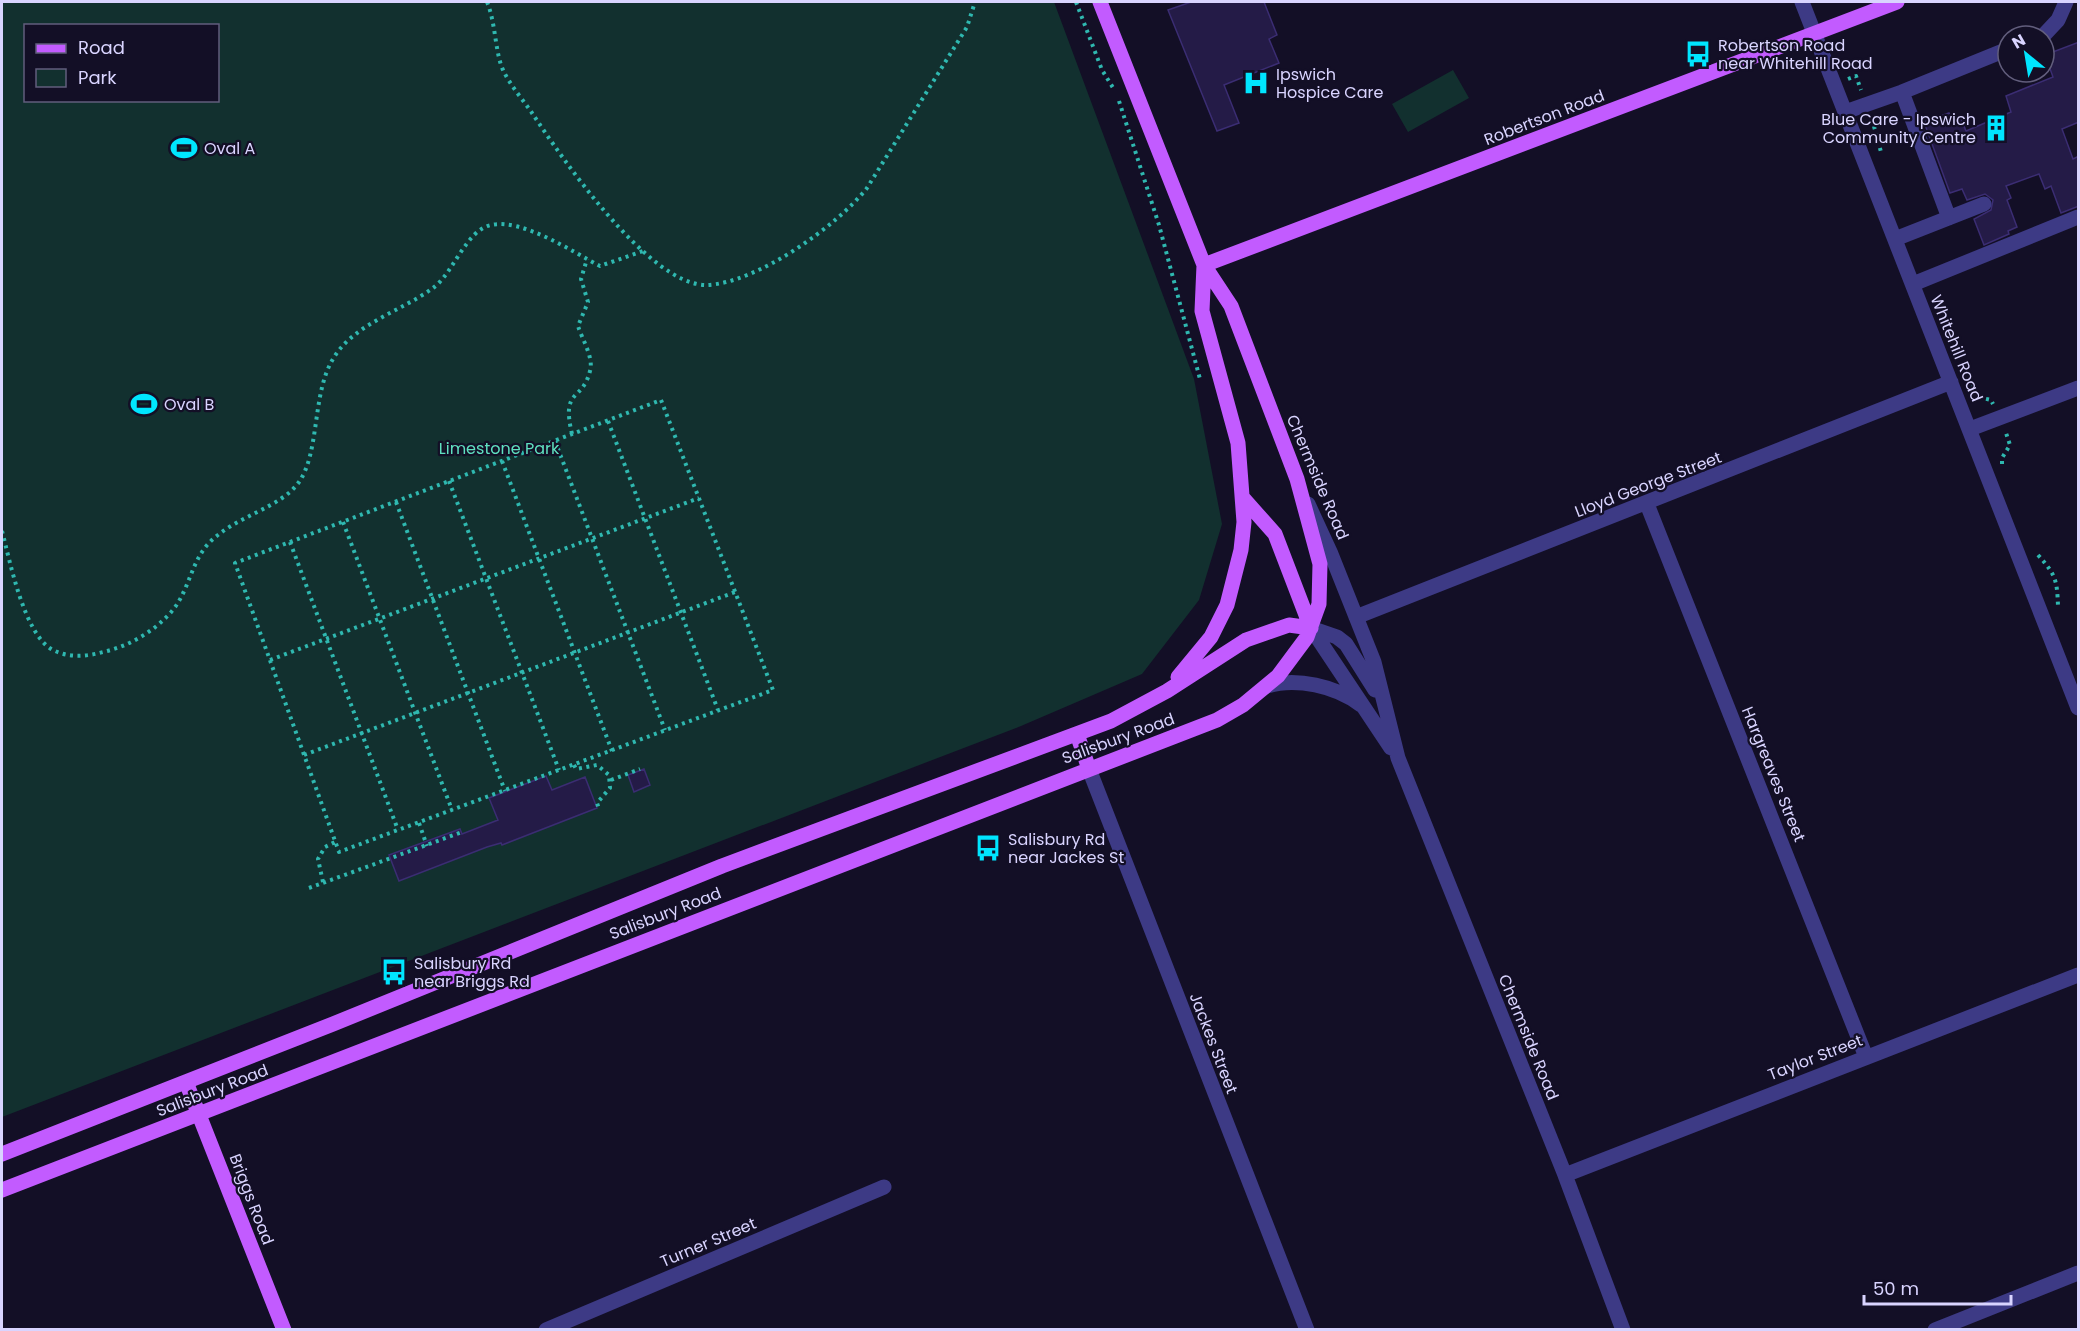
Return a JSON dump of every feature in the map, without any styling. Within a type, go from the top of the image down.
[{"type":"main road","name":"Chermside Road","points":[[1100,2],[1204,265],[1231,306],[1297,479]]},
{"type":"main road","name":"Robertson Road","points":[[1204,265],[1897,2]]},
{"type":"main road","name":"Chermside Road","points":[[1204,265],[1202,311],[1238,443],[1242,493],[1275,534],[1311,628]]},
{"type":"main road","name":"Salisbury Road","points":[[2,1190],[1217,720],[1243,705],[1267,686],[1290,663],[1311,628],[1319,604],[1320,564],[1297,479]]},
{"type":"main road","name":"Salisbury Road","points":[[1151,701],[1199,654],[1227,605],[1241,549],[1242,493]]},
{"type":"main road","name":"Salisbury Road","points":[[2,1154],[722,866],[1077,734],[1151,701],[1246,640],[1289,625],[1311,628]]},
{"type":"main road","points":[[1077,734],[1089,769]]},
{"type":"main road","name":"Briggs Road","points":[[186,1082],[284,1329]]},
{"type":"street","name":"Whitehill Road","points":[[1802,2],[2079,708]]},
{"type":"street","points":[[2054,24],[2066,2]]},
{"type":"street","points":[[1845,112],[1902,92],[1996,54]]},
{"type":"street","points":[[1902,92],[1948,218]]},
{"type":"street","points":[[1895,238],[1984,204]]},
{"type":"street","points":[[1913,284],[2079,217]]},
{"type":"street","name":"Lloyd George Street","points":[[1356,617],[1951,382]]},
{"type":"street","points":[[1970,429],[2079,388]]},
{"type":"street","name":"Chermside Road","points":[[1297,479],[1331,554],[1374,662],[1398,758],[1564,1174],[1623,1329]]},
{"type":"street","name":"Hargreaves Street","points":[[1647,504],[1866,1057]]},
{"type":"street","name":"Chermside Road","points":[[1311,628],[1337,637],[1346,644],[1386,708]]},
{"type":"street","name":"Chermside Road","points":[[1311,628],[1398,758]]},
{"type":"street","points":[[1267,686],[1284,681],[1301,682],[1337,692],[1356,701],[1365,709]]},
{"type":"street","name":"Jackes Street","points":[[1089,769],[1306,1329]]},
{"type":"street","name":"Taylor Street","points":[[1564,1174],[2079,975]]},
{"type":"street","name":"Turner Street","points":[[546,1329],[884,1187]]},
{"type":"street","points":[[1935,1329],[2079,1273]]},
{"type":"path","points":[[487,2],[494,19],[503,70],[580,183],[643,251],[672,274],[706,285],[751,274],[832,223],[852,207],[867,188],[967,27],[975,2]]},
{"type":"path","points":[[1076,2],[1102,70],[1116,92],[1159,225],[1200,379]]},
{"type":"path","points":[[2,531],[29,620],[41,640],[52,650],[69,656],[90,656],[117,648],[156,627],[174,610],[196,562],[221,531],[288,495],[307,462],[316,413],[333,358],[354,335],[435,287],[474,235],[489,225],[508,223],[549,239],[600,266],[643,251]]},
{"type":"path","points":[[572,434],[567,411],[571,398],[583,386],[591,361],[578,326],[588,302],[581,279],[587,259]]},
{"type":"path","points":[[662,400],[773,690],[339,852],[235,563],[572,434],[662,400]]},
{"type":"path","points":[[608,421],[718,710]]},
{"type":"path","points":[[555,441],[666,730]]},
{"type":"path","points":[[502,461],[612,751]]},
{"type":"path","points":[[449,481],[559,770]]},
{"type":"path","points":[[270,660],[699,498]]},
{"type":"path","points":[[396,502],[505,791]]},
{"type":"path","points":[[343,522],[453,810]]},
{"type":"path","points":[[290,542],[398,830]]},
{"type":"path","points":[[304,755],[735,592]]},
{"type":"path","points":[[574,765],[576,770],[597,765],[607,771],[611,780],[607,794],[597,803],[599,809]]},
{"type":"path","points":[[611,780],[640,769]]},
{"type":"path","points":[[418,823],[427,846]]},
{"type":"path","points":[[309,888],[462,832]]},
{"type":"path","points":[[323,882],[318,860],[325,848],[335,842]]},
{"type":"green space","name":"Limestone Park","points":[[2,2],[1054,2],[1194,379],[1222,524],[1199,600],[1142,674],[1021,726],[2,1117]]},
{"type":"green space","points":[[1453,70],[1469,98],[1408,132],[1392,104]]},
{"type":"building","points":[[1191,2],[1264,2],[1277,35],[1269,39],[1279,63],[1224,85],[1239,123],[1217,131],[1168,10]]},
{"type":"building","name":"Blue Care - Ipswich Community Centre","points":[[2079,42],[2079,122],[2062,129],[2073,159],[2079,156],[2079,206],[2061,213],[2051,186],[2045,189],[2039,174],[2006,186],[2011,198],[2007,200],[2017,227],[2008,231],[2009,234],[1984,245],[1974,219],[1991,210],[1993,200],[1985,194],[1967,200],[1962,189],[1950,193],[1924,122],[1949,113],[1952,119],[1960,116],[1966,131],[2011,112],[2006,96],[2036,84],[2056,84],[2056,51]]},
{"type":"building","points":[[644,769],[650,785],[634,792],[628,775]]},
{"type":"building","points":[[546,776],[552,790],[585,777],[597,808],[502,845],[501,843],[487,847],[399,881],[389,855],[460,829],[462,834],[498,820],[489,798]]},
{"type":"place","name":"Robertson Road near Whitehill Road","points":[[1698,54]]},
{"type":"place","name":"Ipswich Hospice Care","points":[[1256,83]]},
{"type":"place","name":"Blue Care - Ipswich Community Centre","points":[[1996,128]]},
{"type":"place","name":"Oval A","points":[[184,148]]},
{"type":"place","name":"Oval B","points":[[144,404]]},
{"type":"place","name":"Salisbury Rd near Jackes St","points":[[988,848]]},
{"type":"place","name":"Salisbury Rd near Briggs Rd","points":[[394,972]]}]
